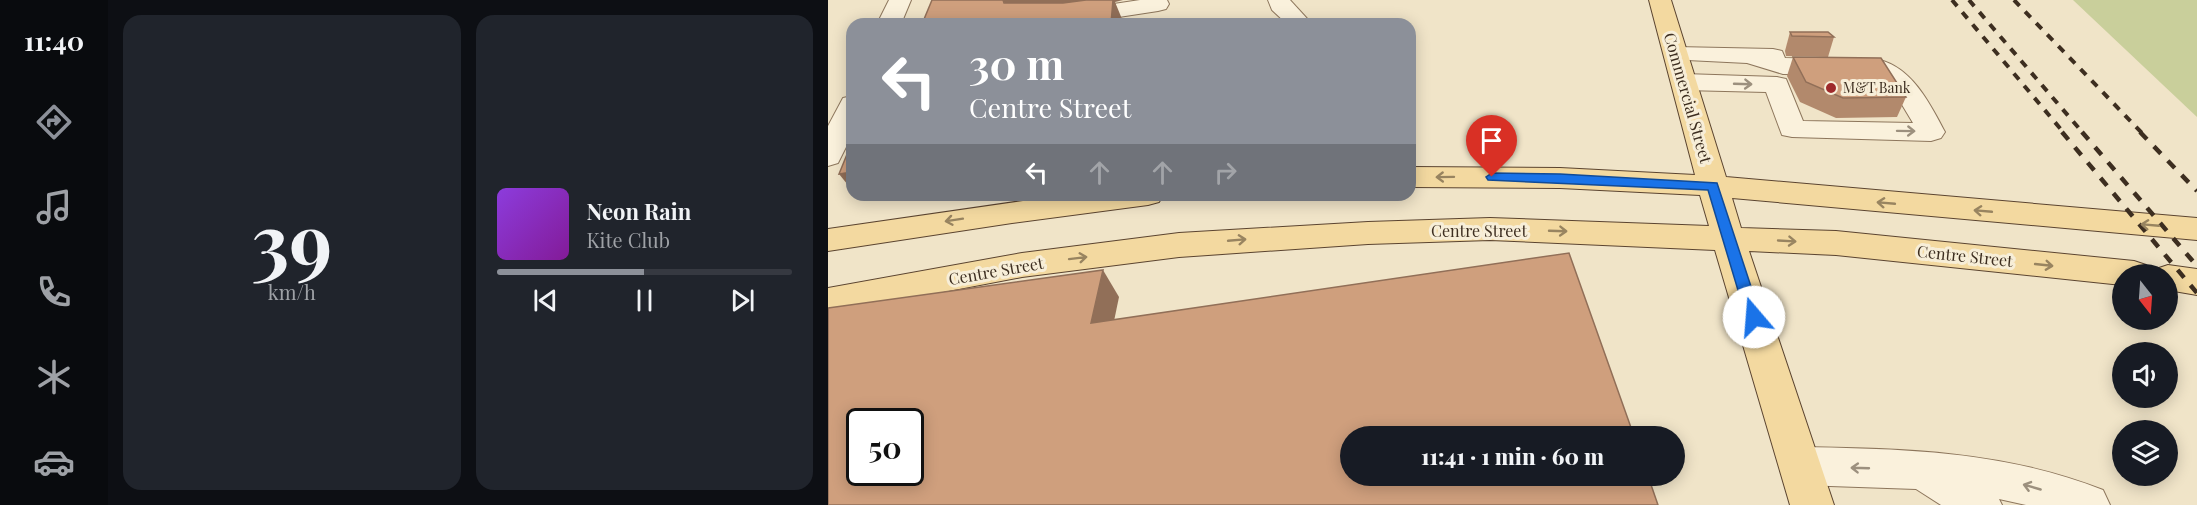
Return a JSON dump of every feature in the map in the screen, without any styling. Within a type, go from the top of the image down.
[{"type":"main road","name":"Commercial Street","points":[[1660,0],[1728,238],[1807,486]]},
{"type":"main road","points":[[1416,177],[1560,178],[1713,186],[2197,229]]},
{"type":"main road","points":[[828,240],[1100,201]]},
{"type":"main road","name":"Centre Street","points":[[828,301],[1022,265],[1179,245],[1267,238],[1490,229],[1848,244],[2112,272]]},
{"type":"main road","points":[[2178,279],[2197,282]]},
{"type":"street","points":[[892,18],[900,0]]},
{"type":"street","points":[[1279,0],[1280,6],[1293,18]]},
{"type":"street","points":[[1067,18],[1158,4]]},
{"type":"street","points":[[1676,54],[1751,56],[1783,66],[1880,69],[1895,75],[1907,89],[1931,132],[1792,129],[1778,85],[1684,82]]},
{"type":"street","points":[[828,98],[846,95]]},
{"type":"street","points":[[828,157],[846,117]]},
{"type":"street","points":[[1807,486],[2026,485],[2088,505]]},
{"type":"street","points":[[1926,487],[1980,505]]},
{"type":"green space","points":[[2073,0],[2197,0],[2197,117]]},
{"type":"building","points":[[932,0],[1063,3],[1113,0],[1112,18],[924,18]]},
{"type":"building","points":[[1790,32],[1828,32],[1834,37],[1792,36]]},
{"type":"building","points":[[1793,57],[1881,58],[1906,97],[1843,98],[1806,82]]},
{"type":"building","points":[[846,157],[846,173],[839,174]]},
{"type":"building","points":[[1569,253],[1630,426],[1340,426],[1340,486],[1651,486],[1658,505],[828,505],[828,308],[1103,270],[1091,323]]},
{"type":"railway","points":[[1952,0],[2064,133]]},
{"type":"railway","points":[[1969,0],[2083,133]]},
{"type":"railway","points":[[2014,0],[2142,133]]},
{"type":"railway","points":[[2062,132],[2197,293]]},
{"type":"railway","points":[[2082,132],[2197,266]]},
{"type":"railway","points":[[2140,132],[2197,191]]},
{"type":"place","name":"M&T Bank","points":[[1831,88]]},
{"type":"route","points":[[1492,177],[1713,186],[1754,317]]}]
